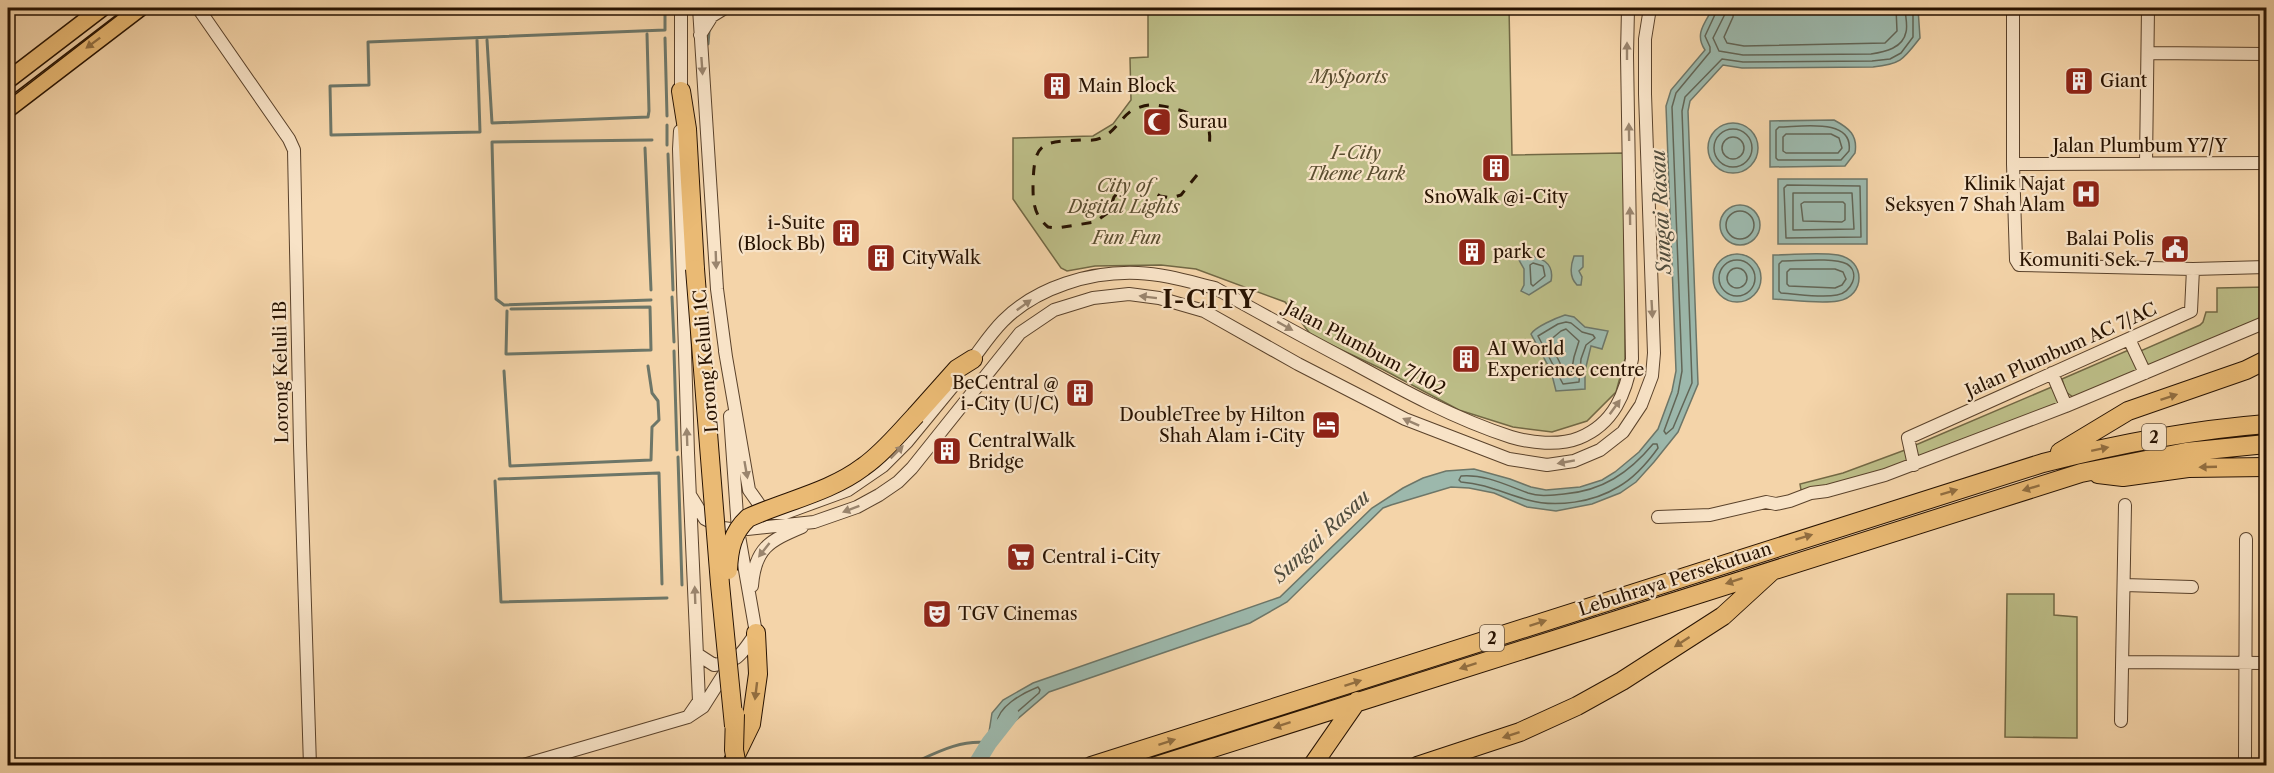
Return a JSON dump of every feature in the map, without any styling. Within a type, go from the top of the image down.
[{"type":"highway","points":[[681,91],[687,129],[695,269],[720,584],[734,726]]},
{"type":"highway","points":[[737,765],[734,750],[734,726],[737,682],[728,574],[730,544],[734,534],[747,518],[825,487],[862,468],[881,453],[957,369],[973,359]]},
{"type":"highway","points":[[2043,463],[2128,411],[2246,370],[2266,360]]},
{"type":"highway","points":[[2246,370],[2266,367]]},
{"type":"highway","name":"Lebuhraya Persekutuan","points":[[1091,765],[2043,463],[2148,438],[2215,428],[2266,424]]},
{"type":"highway","name":"Lebuhraya Persekutuan","points":[[1156,765],[2080,473],[2186,452],[2266,444]]},
{"type":"highway","points":[[2080,473],[2123,477],[2188,468],[2266,467]]},
{"type":"highway","points":[[1417,765],[1520,732],[1577,706],[1622,681],[1723,616],[1777,567]]},
{"type":"highway","points":[[730,765],[751,724],[758,674],[756,633]]},
{"type":"highway","points":[[1312,765],[1357,701]]},
{"type":"main road","points":[[11,76],[102,8]]},
{"type":"main road","points":[[8,109],[140,8]]},
{"type":"street","name":"Lorong Keluli 1B","points":[[198,8],[283,130],[294,150],[310,765]]},
{"type":"street","name":"Lorong Keluli 1C","points":[[681,8],[679,149],[699,701],[688,717]]},
{"type":"street","name":"Lorong Keluli 1C","points":[[699,8],[717,289],[725,351],[738,530],[756,633]]},
{"type":"street","points":[[700,35],[712,16],[725,8]]},
{"type":"street","name":"Jalan Plumbum 7/102","points":[[725,351],[749,490],[761,507],[771,513],[785,513],[848,490],[884,466],[907,442],[1003,321],[1039,296],[1068,282],[1102,275],[1138,273],[1179,279],[1215,288],[1402,390],[1467,421],[1514,437],[1552,443],[1578,438],[1599,426],[1617,406],[1627,387],[1632,359],[1628,8]]},
{"type":"street","points":[[750,609],[753,572],[761,551],[775,538],[857,507],[898,482],[924,454],[1020,333],[1054,310],[1093,298],[1129,294],[1159,298],[1204,311],[1368,401],[1418,425],[1509,459],[1547,465],[1574,461],[1600,450],[1623,432],[1641,405],[1652,376],[1654,353],[1645,94],[1645,39],[1650,8]]},
{"type":"street","points":[[2013,8],[2013,164],[2016,260],[2019,265],[2025,267],[2193,269],[2266,267]]},
{"type":"street","points":[[2146,164],[2148,8]]},
{"type":"street","points":[[2148,53],[2266,54]]},
{"type":"street","name":"Jalan Plumbum Y7/Y","points":[[2013,164],[2266,163]]},
{"type":"street","name":"Jalan Plumbum AC 7/AC","points":[[1914,465],[1908,438],[2191,311],[2193,269]]},
{"type":"street","points":[[1658,517],[1710,515],[1756,504],[1790,501],[1811,493],[1859,484],[2066,406],[2266,322]]},
{"type":"street","points":[[2129,339],[2145,373]]},
{"type":"street","points":[[2052,373],[2066,406]]},
{"type":"street","points":[[1464,443],[1467,421]]},
{"type":"street","points":[[690,495],[705,519],[723,528],[738,530],[814,522]]},
{"type":"street","points":[[2121,721],[2125,505]]},
{"type":"street","points":[[2245,758],[2246,539]]},
{"type":"street","points":[[2124,585],[2192,587]]},
{"type":"street","points":[[520,765],[688,717],[703,708],[732,662],[741,654],[756,633]]},
{"type":"street","points":[[697,654],[714,665],[732,662]]},
{"type":"street","points":[[2123,662],[2245,661],[2266,663]]},
{"type":"green space","name":"I-City Theme Park","points":[[1148,8],[1509,8],[1512,155],[1624,153],[1625,359],[1616,392],[1587,421],[1552,432],[1513,427],[1459,410],[1382,369],[1312,336],[1285,302],[1196,269],[1161,265],[1095,266],[1067,271],[1061,268],[1013,199],[1013,138],[1093,136],[1113,124],[1131,100],[1130,58],[1148,57]]},
{"type":"green space","points":[[2266,287],[2266,318],[2149,366],[2145,365],[2138,352],[2200,325],[2206,312],[2217,312],[2217,288]]},
{"type":"green space","points":[[2131,349],[2139,371],[2073,397],[2066,392],[2062,379]]},
{"type":"green space","points":[[2054,386],[2060,403],[1916,460],[1911,447]]},
{"type":"green space","points":[[1905,450],[1909,463],[1847,484],[1801,490],[1800,484],[1843,473]]},
{"type":"green space","points":[[2007,594],[2054,594],[2054,615],[2077,617],[2077,738],[2005,737]]},
{"type":"water","points":[[1713,8],[1918,8],[1920,38],[1901,60],[1882,66],[1742,68],[1723,65],[1690,101],[1688,111],[1698,384],[1678,432],[1636,482],[1620,493],[1592,504],[1556,511],[1527,507],[1494,493],[1451,487],[1383,508],[1287,602],[1250,623],[1049,692],[1001,733],[989,732],[992,713],[1003,700],[1033,683],[1280,597],[1372,508],[1423,478],[1446,471],[1474,469],[1546,490],[1580,487],[1602,480],[1639,452],[1658,429],[1672,391],[1676,371],[1666,106],[1671,90],[1705,50],[1700,39],[1704,24]]},
{"type":"water","points":[[1834,120],[1848,129],[1855,141],[1855,153],[1845,166],[1770,167],[1770,121]]},
{"type":"water","points":[[1728,123],[1738,123],[1751,130],[1758,143],[1758,153],[1751,166],[1738,173],[1728,173],[1719,169],[1712,162],[1708,153],[1708,143],[1712,134],[1719,127]]},
{"type":"water","points":[[1778,179],[1867,179],[1867,244],[1778,244]]},
{"type":"water","points":[[1740,205],[1748,206],[1754,211],[1759,217],[1759,233],[1754,239],[1748,244],[1740,245],[1732,244],[1726,239],[1721,233],[1720,225],[1721,217],[1726,211],[1732,206]]},
{"type":"water","points":[[1524,254],[1545,262],[1551,269],[1552,275],[1551,281],[1529,295],[1521,291],[1524,285],[1524,269],[1519,260]]},
{"type":"water","points":[[1732,254],[1742,254],[1754,261],[1761,273],[1761,283],[1754,295],[1742,302],[1732,302],[1717,291],[1713,283],[1713,273],[1724,258]]},
{"type":"water","points":[[1822,254],[1847,258],[1858,270],[1858,286],[1847,298],[1838,301],[1773,299],[1773,255]]},
{"type":"water","points":[[1574,256],[1583,256],[1583,267],[1579,271],[1582,277],[1581,285],[1574,282],[1571,275]]},
{"type":"water","points":[[1565,315],[1574,317],[1585,327],[1608,331],[1602,349],[1591,346],[1585,371],[1585,389],[1556,391],[1551,371],[1531,334],[1551,320]]},
{"type":"waterway","points":[[477,40],[480,132],[331,135],[330,86],[369,85],[368,42],[665,30],[665,8]]},
{"type":"waterway","points":[[708,44],[709,31]]},
{"type":"waterway","points":[[487,40],[492,123],[648,117],[647,34]]},
{"type":"waterway","points":[[665,38],[667,116]]},
{"type":"waterway","points":[[667,125],[667,145]]},
{"type":"waterway","points":[[651,300],[504,305],[496,299],[492,142],[652,140]]},
{"type":"waterway","points":[[645,148],[651,290]]},
{"type":"waterway","points":[[668,154],[673,290]]},
{"type":"waterway","points":[[672,297],[674,342]]},
{"type":"waterway","points":[[507,311],[506,354],[651,350],[650,307],[511,309]]},
{"type":"waterway","points":[[674,351],[677,450]]},
{"type":"waterway","points":[[504,371],[510,466],[651,460],[652,427],[659,420],[658,401],[652,393],[648,366]]},
{"type":"waterway","points":[[678,457],[682,585]]},
{"type":"waterway","points":[[499,479],[659,473],[662,584]]},
{"type":"waterway","points":[[495,481],[501,602],[667,598]]},
{"type":"waterway","name":"Sungai Rasau","points":[[975,766],[989,743],[1011,715]]},
{"type":"waterway","points":[[907,766],[957,745],[989,743]]},
{"type":"tram line","points":[[8,100],[127,8]]},
{"type":"railway","points":[[1197,175],[1181,195],[1171,198],[1160,196],[1139,182],[1126,184],[1114,197],[1109,212],[1095,222],[1057,228],[1048,227],[1037,213],[1034,203],[1035,160],[1043,147],[1058,142],[1099,139],[1110,132],[1131,111],[1142,106],[1165,107],[1189,113],[1201,119],[1209,131],[1209,148]]},
{"type":"place","name":"Giant","points":[[2079,81]]},
{"type":"place","name":"Main Block","points":[[1057,86]]},
{"type":"place","name":"Surau","points":[[1157,122]]},
{"type":"place","name":"SnoWalk @i-City","points":[[1496,168]]},
{"type":"place","name":"Klinik Najat Seksyen 7 Shah Alam","points":[[2086,194]]},
{"type":"place","name":"i-Suite (Block Bb)","points":[[846,233]]},
{"type":"place","name":"Balai Polis Komuniti Sek. 7","points":[[2175,249]]},
{"type":"place","name":"park c","points":[[1472,252]]},
{"type":"place","name":"CityWalk","points":[[881,258]]},
{"type":"place","name":"AI World Experience centre","points":[[1466,359]]},
{"type":"place","name":"BeCentral @ i-City (U/C)","points":[[1080,393]]},
{"type":"place","name":"DoubleTree by Hilton Shah Alam i-City","points":[[1326,425]]},
{"type":"place","name":"CentralWalk Bridge","points":[[947,451]]},
{"type":"place","name":"Central i-City","points":[[1021,557]]},
{"type":"place","name":"TGV Cinemas","points":[[937,614]]},
{"type":"district","name":"I-CITY","points":[[1210,300]]},
{"type":"park label","name":"MySports","points":[[1349,77]]},
{"type":"park label","name":"City of Digital Lights","points":[[1124,196]]},
{"type":"park label","name":"Fun Fun","points":[[1127,238]]}]
